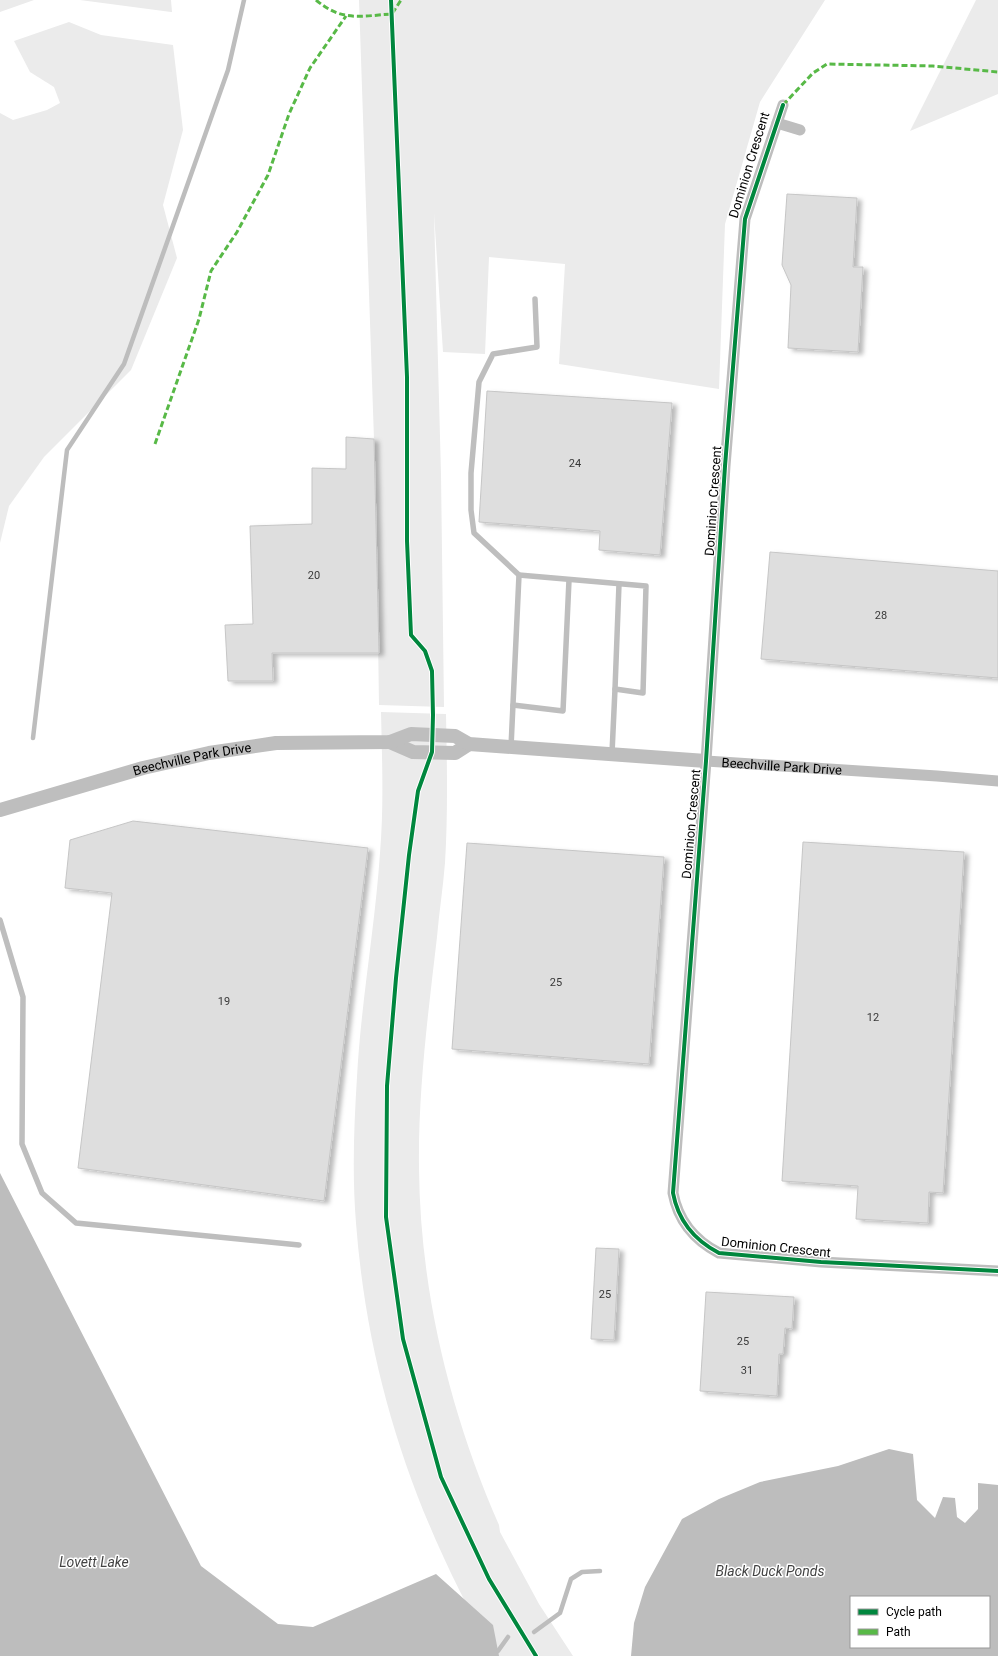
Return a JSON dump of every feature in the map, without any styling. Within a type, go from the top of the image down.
[{"type":"street","name":"Dominion Crescent","points":[[783,105],[745,219],[725,466],[706,761],[673,1193],[679,1213],[685,1224],[695,1236],[719,1252],[821,1262],[998,1271]]},
{"type":"street","points":[[777,123],[800,130]]},
{"type":"street","name":"Beechville Park Drive","points":[[0,810],[143,768],[209,753],[276,743],[390,742],[411,734],[455,736],[469,744],[998,781]]},
{"type":"lane","points":[[535,299],[537,347],[493,354],[479,382],[471,473],[471,510],[474,533],[519,575],[646,586],[644,693],[616,689]]},
{"type":"lane","points":[[511,747],[519,575]]},
{"type":"lane","points":[[513,705],[563,711],[569,580]]},
{"type":"lane","points":[[612,754],[616,689],[619,584]]},
{"type":"lane","points":[[0,920],[23,997],[22,1144],[42,1193],[76,1223],[299,1246]]},
{"type":"shaded area","points":[[0,0],[34,0],[0,12]]},
{"type":"shaded area","points":[[80,0],[171,0],[172,12],[171,12]]},
{"type":"shaded area","points":[[359,0],[825,0],[760,102],[725,224],[719,389],[559,364],[565,264],[489,257],[485,354],[443,352],[434,213],[441,474],[444,707],[379,705],[376,498]]},
{"type":"shaded area","points":[[976,0],[998,0],[998,94],[910,131]]},
{"type":"shaded area","points":[[69,22],[101,35],[173,45],[183,130],[163,205],[177,258],[131,370],[44,457],[9,506],[0,543],[0,113],[13,120],[47,110],[60,103],[54,87],[30,72],[14,41]]},
{"type":"shaded area","points":[[381,712],[446,714],[447,808],[445,863],[424,1052],[419,1139],[421,1214],[425,1260],[441,1351],[452,1395],[466,1439],[499,1525],[500,1532],[539,1604],[573,1656],[495,1656],[467,1605],[419,1501],[400,1447],[384,1393],[372,1338],[362,1281],[356,1223],[354,1150],[359,1049],[378,881],[381,835]]},
{"type":"water","name":"Lovett Lake","points":[[0,1173],[201,1566],[278,1624],[313,1627],[436,1574],[493,1625],[499,1656],[0,1656]]},
{"type":"water","name":"Black Duck Ponds","points":[[889,1449],[913,1454],[917,1500],[935,1518],[943,1497],[955,1498],[957,1517],[965,1523],[978,1509],[978,1483],[998,1485],[998,1656],[631,1656],[634,1623],[645,1587],[682,1519],[719,1499],[760,1482],[838,1466]]},
{"type":"building","points":[[787,194],[857,198],[853,267],[863,267],[858,352],[788,348],[791,285],[782,265]]},
{"type":"building","points":[[487,391],[672,403],[660,555],[599,550],[600,531],[479,522]]},
{"type":"building","points":[[346,437],[374,439],[379,653],[272,653],[273,681],[228,681],[225,625],[253,624],[250,526],[312,524],[312,468],[346,469]]},
{"type":"building","points":[[770,552],[998,571],[998,678],[761,659]]},
{"type":"building","points":[[133,821],[368,848],[324,1201],[78,1168],[112,893],[65,888],[70,840]]},
{"type":"building","points":[[803,842],[964,852],[943,1193],[929,1192],[928,1223],[856,1219],[858,1186],[782,1181]]},
{"type":"building","points":[[467,843],[664,857],[649,1064],[452,1049]]},
{"type":"building","points":[[596,1248],[619,1249],[614,1340],[591,1339]]},
{"type":"building","points":[[706,1292],[794,1297],[792,1329],[785,1328],[783,1354],[779,1354],[777,1396],[700,1391]]},
{"type":"waterway","points":[[33,738],[67,450],[124,364],[228,70],[244,0]]},
{"type":"waterway","points":[[534,1632],[560,1613],[571,1579],[582,1572],[600,1571]]},
{"type":"waterway","points":[[498,1651],[508,1637]]},
{"type":"marked path","points":[[316,0],[334,12],[352,16],[392,14],[401,0]]},
{"type":"marked path","points":[[155,444],[199,319],[211,271],[237,232],[268,175],[289,114],[310,68],[346,16]]},
{"type":"marked path","points":[[783,105],[813,73],[827,64],[933,66],[998,72]]},
{"type":"cycle path","points":[[391,0],[407,377],[407,541],[411,635],[425,651],[432,671],[433,715],[432,752],[418,791],[409,855],[396,978],[387,1086],[386,1217],[403,1339],[441,1477],[489,1579],[536,1656]]},
{"type":"cycle path","points":[[783,105],[745,219],[725,466],[706,761],[673,1193],[675,1203],[688,1228],[702,1242],[719,1253],[821,1262],[998,1271]]}]
